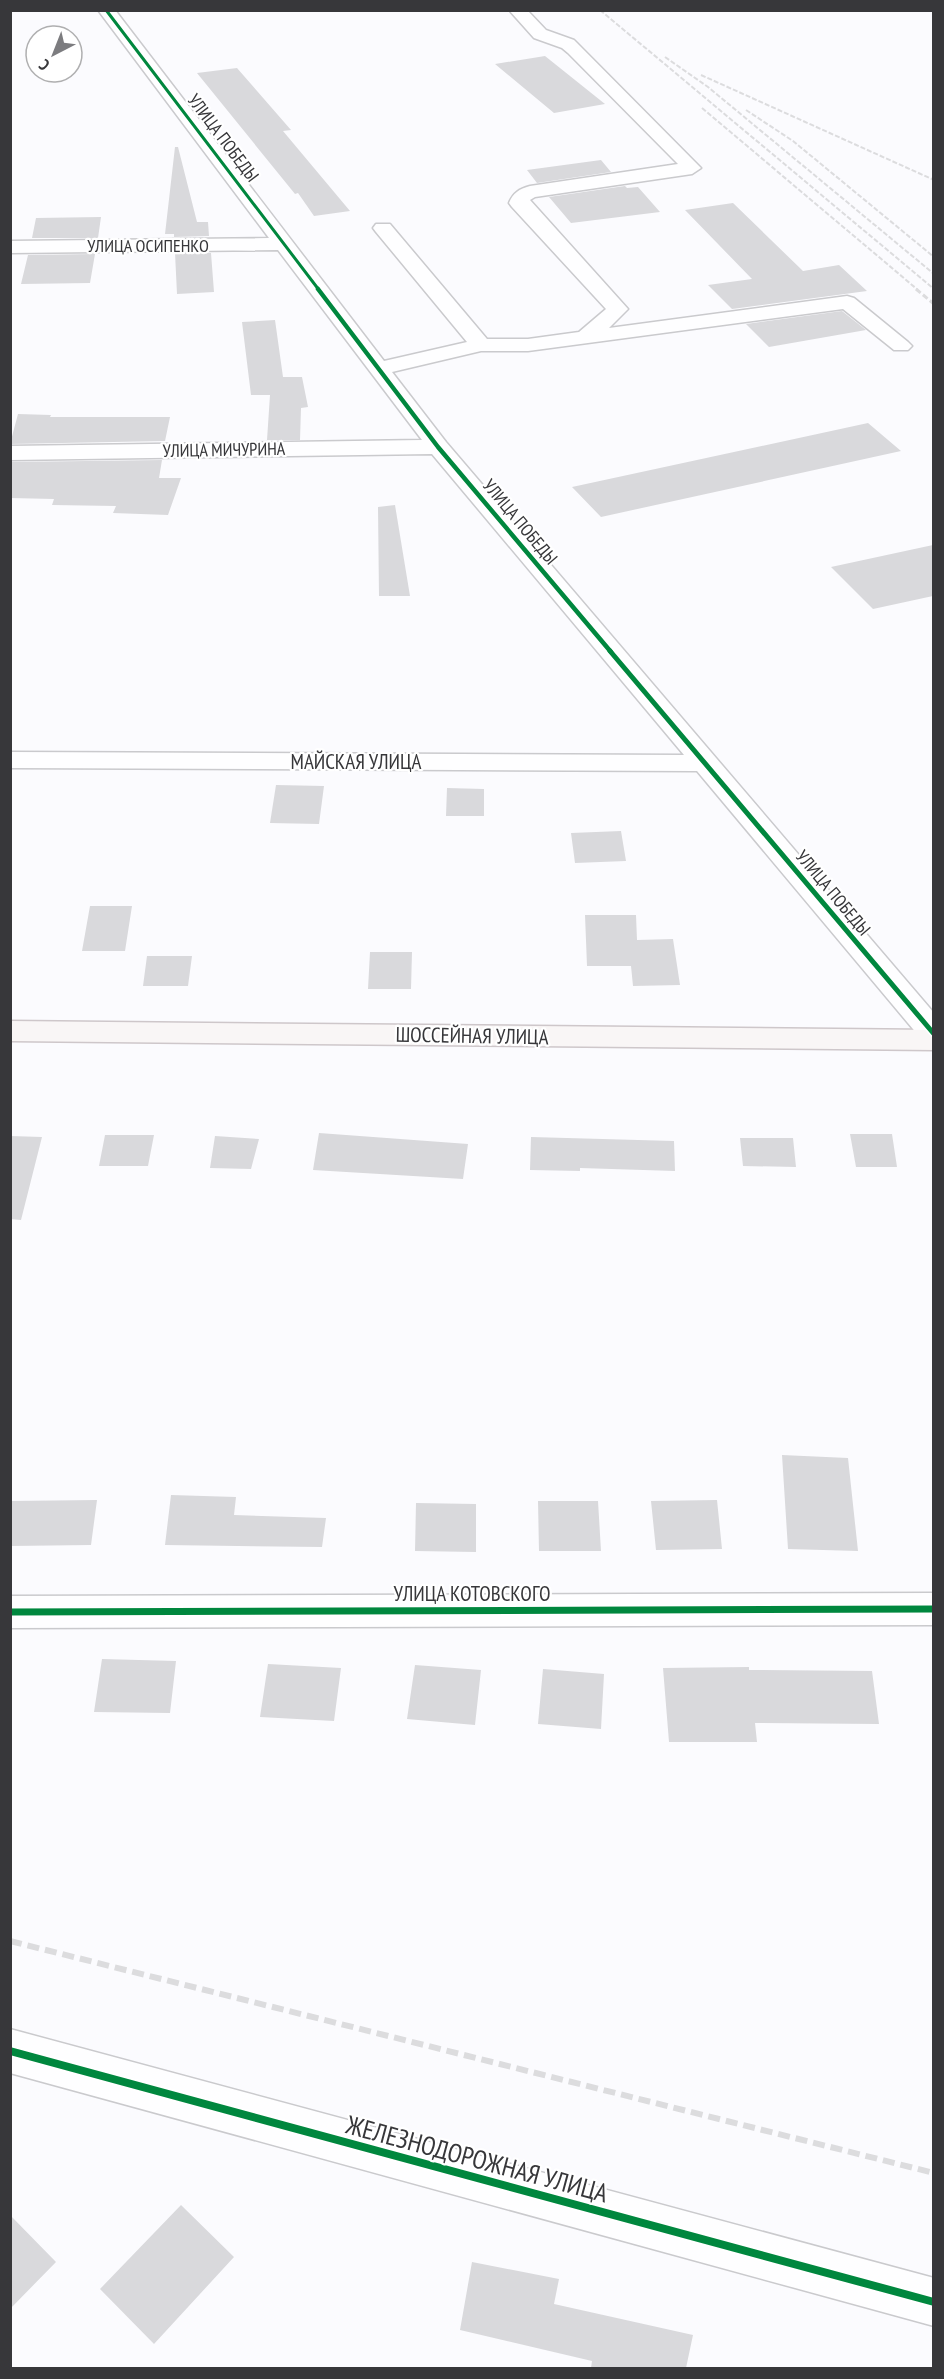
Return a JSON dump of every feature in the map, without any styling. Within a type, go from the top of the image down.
[{"type":"main road","name":"ШОССЕЙНАЯ УЛИЦА","points":[[10,1031],[933,1040]]},
{"type":"street","name":"УЛИЦА ПОБЕДЫ","points":[[106,10],[438,447],[702,763],[933,1034]]},
{"type":"street","points":[[517,10],[540,34],[568,44],[574,49],[692,168],[530,192],[520,197],[519,203],[618,309],[586,337]]},
{"type":"street","points":[[383,228],[481,345]]},
{"type":"street","name":"УЛИЦА ОСИПЕНКО","points":[[10,247],[285,244]]},
{"type":"street","points":[[379,369],[481,345],[528,345],[848,302],[901,346]]},
{"type":"street","name":"УЛИЦА МИЧУРИНА","points":[[10,453],[438,447]]},
{"type":"street","name":"МАЙСКАЯ УЛИЦА","points":[[10,760],[702,763]]},
{"type":"street","name":"УЛИЦА КОТОВСКОГО","points":[[10,1612],[933,1610]]},
{"type":"street","name":"ЖЕЛЕЗНОДОРОЖНАЯ УЛИЦА","points":[[10,2051],[933,2302]]},
{"type":"building","points":[[545,56],[605,104],[554,113],[495,64]]},
{"type":"building","points":[[237,68],[291,130],[283,131],[350,211],[314,216],[298,193],[295,194],[197,73]]},
{"type":"building","points":[[175,147],[178,147],[197,222],[208,222],[209,236],[174,237],[174,234],[165,234]]},
{"type":"building","points":[[601,160],[611,172],[537,183],[527,170]]},
{"type":"building","points":[[625,186],[627,188],[638,187],[660,212],[571,223],[549,197]]},
{"type":"building","points":[[733,203],[803,271],[839,265],[867,291],[732,309],[708,285],[752,279],[685,210]]},
{"type":"building","points":[[101,217],[98,238],[32,238],[36,218]]},
{"type":"building","points":[[175,253],[211,253],[214,292],[177,294]]},
{"type":"building","points":[[95,254],[90,283],[21,284],[28,255]]},
{"type":"building","points":[[842,311],[866,330],[769,347],[746,324]]},
{"type":"building","points":[[275,320],[283,377],[302,377],[308,407],[301,408],[300,440],[267,440],[270,395],[251,395],[242,322]]},
{"type":"building","points":[[18,414],[51,415],[50,417],[170,417],[165,441],[10,444]]},
{"type":"building","points":[[868,423],[901,451],[601,517],[572,487]]},
{"type":"building","points":[[162,460],[159,478],[181,478],[168,515],[113,513],[116,506],[52,505],[54,499],[10,498],[10,462]]},
{"type":"building","points":[[395,505],[410,596],[379,596],[378,507]]},
{"type":"building","points":[[933,545],[933,596],[873,609],[831,567]]},
{"type":"building","points":[[276,785],[324,786],[319,824],[270,823]]},
{"type":"building","points":[[447,788],[484,789],[484,816],[446,816]]},
{"type":"building","points":[[621,831],[626,861],[575,863],[571,833]]},
{"type":"building","points":[[90,906],[132,906],[125,951],[82,951]]},
{"type":"building","points":[[585,915],[636,915],[637,940],[673,939],[680,985],[633,986],[631,966],[587,966]]},
{"type":"building","points":[[370,952],[412,952],[411,989],[368,989]]},
{"type":"building","points":[[147,956],[192,956],[188,986],[143,986]]},
{"type":"building","points":[[319,1133],[468,1144],[463,1179],[313,1170]]},
{"type":"building","points":[[850,1134],[892,1134],[897,1167],[856,1167]]},
{"type":"building","points":[[105,1135],[154,1135],[148,1166],[99,1166]]},
{"type":"building","points":[[10,1136],[42,1137],[21,1220],[10,1219]]},
{"type":"building","points":[[215,1136],[259,1139],[251,1169],[210,1168]]},
{"type":"building","points":[[531,1137],[674,1141],[675,1171],[580,1168],[580,1171],[530,1170]]},
{"type":"building","points":[[740,1138],[793,1138],[796,1167],[743,1166]]},
{"type":"building","points":[[782,1455],[848,1458],[858,1551],[788,1549]]},
{"type":"building","points":[[171,1495],[236,1497],[234,1515],[326,1518],[322,1547],[165,1545]]},
{"type":"building","points":[[97,1500],[91,1545],[10,1546],[10,1501]]},
{"type":"building","points":[[717,1500],[722,1549],[656,1550],[651,1501]]},
{"type":"building","points":[[538,1501],[598,1501],[601,1551],[539,1551]]},
{"type":"building","points":[[416,1503],[476,1504],[476,1552],[415,1551]]},
{"type":"building","points":[[102,1659],[176,1661],[170,1713],[94,1712]]},
{"type":"building","points":[[268,1664],[341,1668],[334,1721],[260,1717]]},
{"type":"building","points":[[415,1665],[481,1670],[475,1725],[407,1719]]},
{"type":"building","points":[[749,1667],[749,1670],[872,1671],[879,1724],[755,1723],[757,1742],[669,1742],[663,1668]]},
{"type":"building","points":[[543,1669],[604,1674],[601,1729],[538,1724]]},
{"type":"building","points":[[181,2205],[234,2257],[154,2344],[100,2289]]},
{"type":"building","points":[[10,2215],[56,2262],[10,2309]]},
{"type":"building","points":[[472,2262],[559,2279],[554,2304],[693,2335],[686,2368],[591,2368],[592,2361],[460,2330]]},
{"type":"railway","points":[[600,10],[934,289]]},
{"type":"railway","points":[[665,57],[708,87],[934,274]]},
{"type":"railway","points":[[701,75],[934,180]]},
{"type":"railway","points":[[702,108],[918,290]]},
{"type":"railway","points":[[746,110],[793,141],[934,257]]},
{"type":"railway","points":[[916,289],[934,304]]},
{"type":"railway","points":[[10,1941],[934,2173]]},
{"type":"cycle path","points":[[106,10],[438,447],[934,1034]]},
{"type":"cycle path","points":[[10,1612],[934,1609]]},
{"type":"cycle path","points":[[10,2051],[934,2302]]}]
